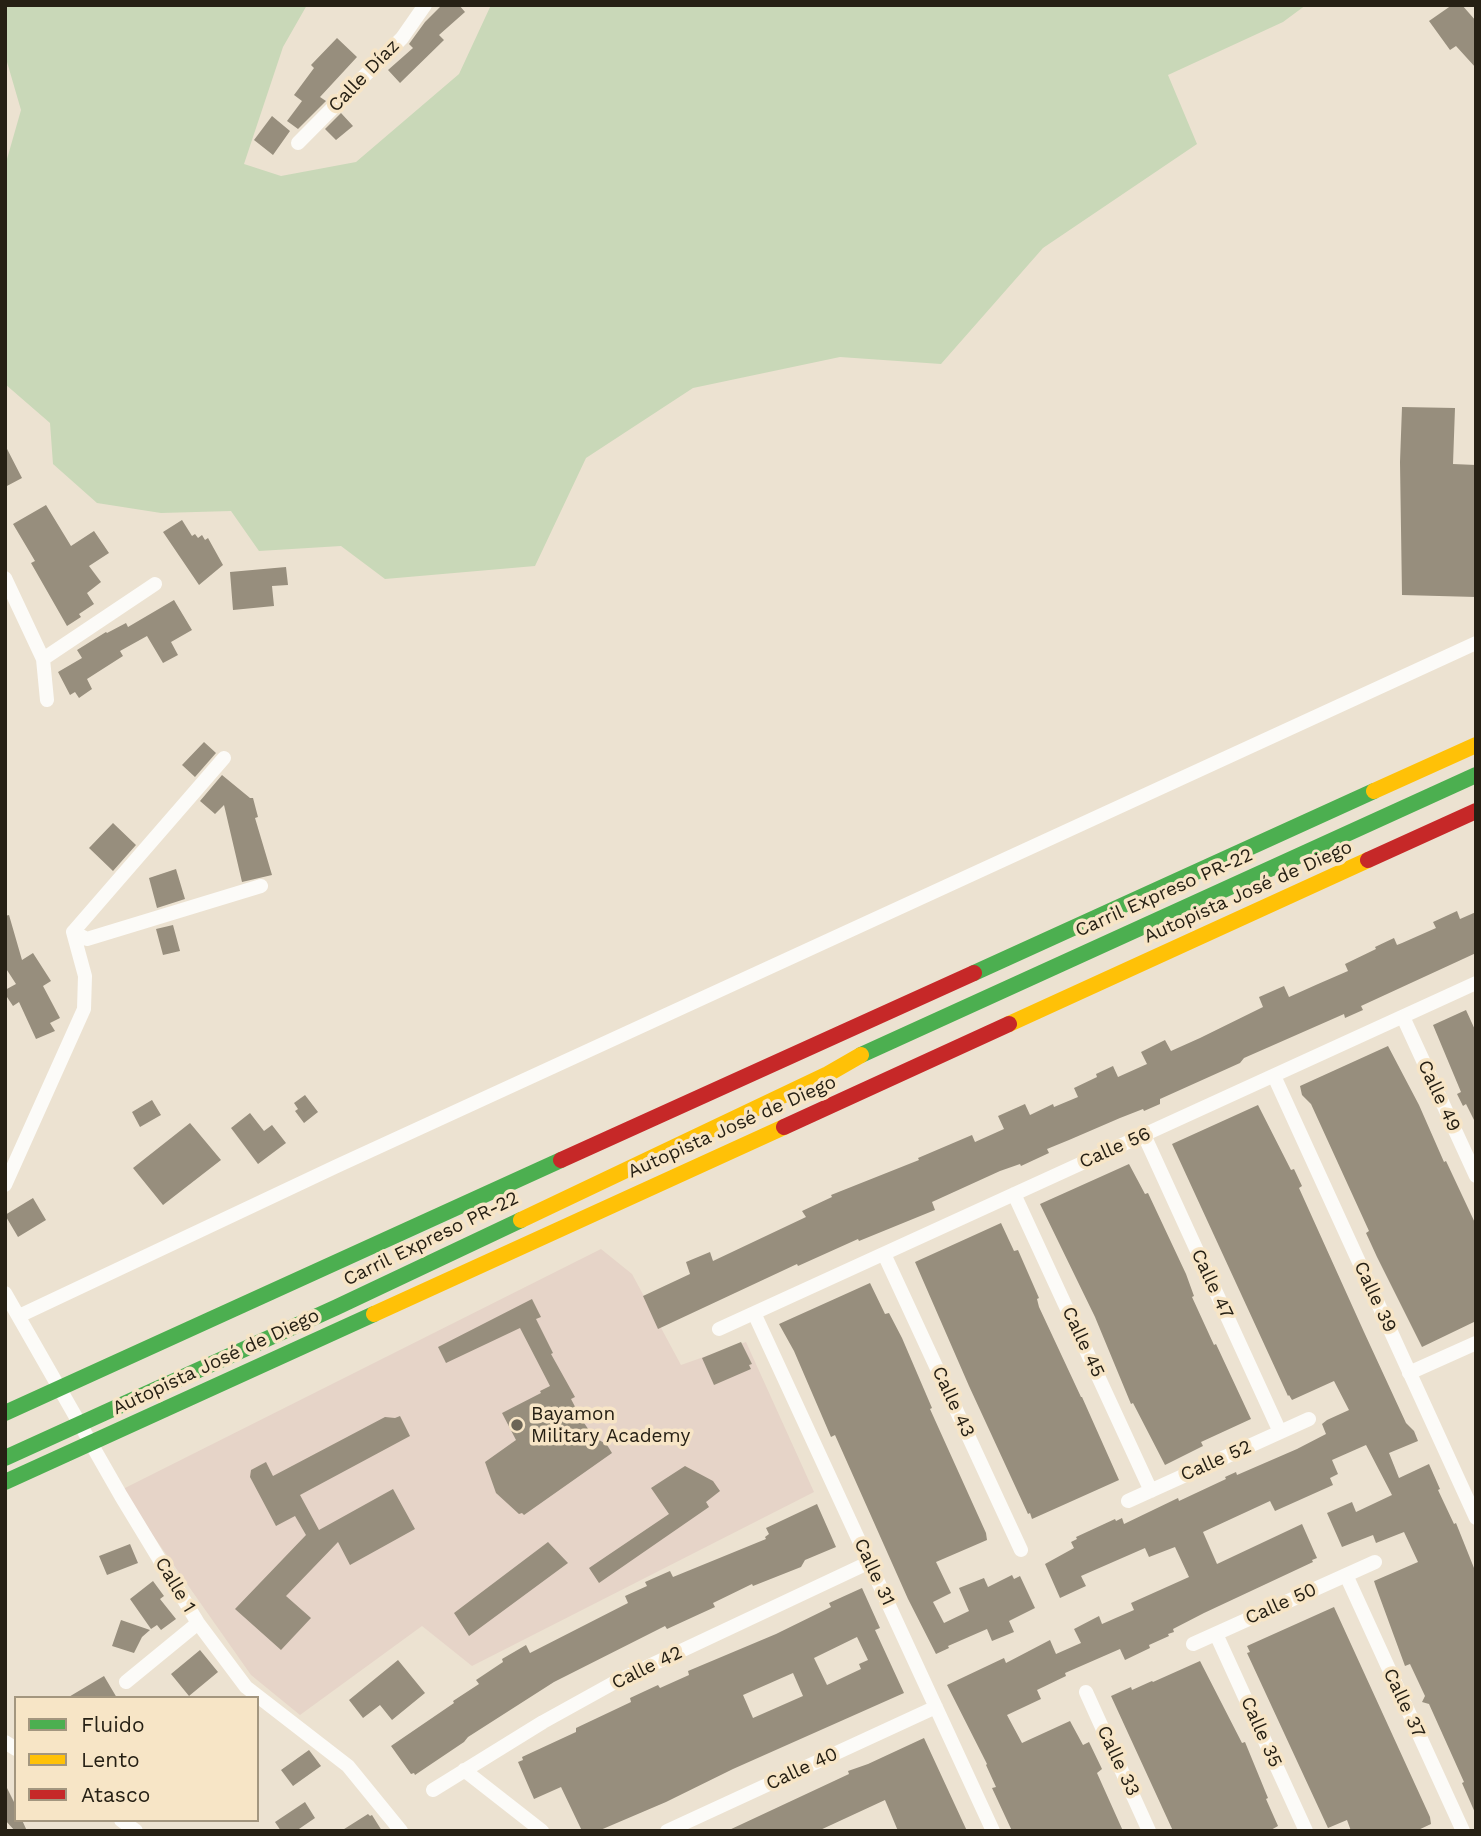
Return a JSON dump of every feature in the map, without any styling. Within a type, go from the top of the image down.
[{"type":"highway","name":"Autopista José de Diego","points":[[5,1413],[1476,745]]},
{"type":"highway","name":"Carril Expreso PR-22","points":[[5,1458],[337,1307],[828,1074],[870,1050],[1476,775]]},
{"type":"highway","name":"Autopista José de Diego","points":[[5,1482],[1476,811]]},
{"type":"highway","name":"Carril Expreso PR-22","points":[[62,1414],[448,1241],[822,1065],[870,1050]]},
{"type":"street","name":"Calle Díaz","points":[[299,142],[402,38],[425,5]]},
{"type":"street","points":[[5,578],[43,659],[47,700]]},
{"type":"street","points":[[43,659],[155,584]]},
{"type":"street","points":[[19,1316],[337,1166],[1476,643]]},
{"type":"street","points":[[73,932],[224,758]]},
{"type":"street","points":[[73,932],[87,939],[261,886]]},
{"type":"street","points":[[5,1185],[84,1009],[85,976],[73,932]]},
{"type":"street","name":"Calle 56","points":[[719,1329],[1476,983]]},
{"type":"street","name":"Calle 49","points":[[1403,1017],[1476,1175]]},
{"type":"street","name":"Calle 39","points":[[1274,1076],[1476,1518]]},
{"type":"street","name":"Calle 47","points":[[1144,1135],[1280,1432]]},
{"type":"street","name":"Calle 45","points":[[1014,1194],[1151,1491]]},
{"type":"street","name":"Calle 43","points":[[884,1254],[1021,1550]]},
{"type":"street","name":"Calle 1","points":[[5,1293],[121,1496],[198,1623],[246,1687],[258,1696]]},
{"type":"street","name":"Calle 31","points":[[754,1313],[993,1831]]},
{"type":"street","points":[[1409,1373],[1476,1343]]},
{"type":"street","name":"Calle 52","points":[[1128,1501],[1309,1419]]},
{"type":"street","name":"Calle 42","points":[[433,1790],[543,1722],[617,1681],[870,1562]]},
{"type":"street","name":"Calle 50","points":[[1193,1644],[1375,1562]]},
{"type":"street","name":"Calle 37","points":[[1346,1575],[1463,1831]]},
{"type":"street","points":[[126,1682],[198,1623]]},
{"type":"street","name":"Calle 35","points":[[1216,1634],[1306,1831]]},
{"type":"street","name":"Calle 33","points":[[1086,1692],[1149,1831]]},
{"type":"street","name":"Calle 1","points":[[259,1697],[348,1766],[401,1831]]},
{"type":"street","name":"Calle 40","points":[[667,1831],[936,1707]]},
{"type":"street","points":[[464,1770],[542,1831]]},
{"type":"shaded area","name":"Bayamon Military Academy","points":[[601,1249],[632,1274],[681,1365],[746,1342],[814,1492],[472,1666],[422,1626],[300,1715],[251,1675],[121,1490]]},
{"type":"green space","points":[[5,5],[307,5],[283,47],[244,164],[281,176],[356,162],[459,74],[491,5],[1306,5],[1283,22],[1168,75],[1197,144],[1043,248],[941,364],[840,357],[693,388],[586,458],[535,566],[385,579],[341,546],[259,551],[231,511],[161,513],[97,503],[53,464],[50,423],[5,384],[5,166],[21,110],[5,55]]},
{"type":"building","points":[[442,5],[459,5],[465,12],[439,35],[444,40],[400,83],[388,70],[413,48],[409,44]]},
{"type":"building","points":[[1452,5],[1462,5],[1476,21],[1476,68],[1456,46],[1450,50],[1429,21]]},
{"type":"building","points":[[337,38],[357,57],[320,97],[326,101],[298,129],[287,121],[302,101],[294,95],[314,68],[311,65]]},
{"type":"building","points":[[341,113],[353,126],[336,140],[325,129]]},
{"type":"building","points":[[272,116],[290,131],[273,155],[254,140]]},
{"type":"building","points":[[1402,407],[1455,408],[1453,464],[1476,465],[1476,597],[1402,595]]},
{"type":"building","points":[[5,445],[22,478],[5,487]]},
{"type":"building","points":[[46,505],[71,546],[94,531],[109,553],[89,566],[101,582],[87,593],[94,604],[67,626],[31,563],[35,561],[13,524]]},
{"type":"building","points":[[182,520],[192,536],[195,534],[198,538],[202,535],[205,540],[208,538],[223,565],[199,585],[163,532]]},
{"type":"building","points":[[286,567],[288,585],[272,586],[274,606],[233,610],[230,572]]},
{"type":"building","points":[[174,600],[192,630],[171,642],[178,655],[163,663],[147,636],[120,651],[123,656],[87,679],[92,689],[79,698],[75,692],[70,695],[58,672],[82,658],[77,650],[106,632],[126,623],[128,627]]},
{"type":"building","points":[[204,742],[216,753],[195,777],[182,765]]},
{"type":"building","points":[[222,775],[253,798],[258,817],[255,818],[272,875],[242,882],[224,805],[215,814],[200,801]]},
{"type":"building","points":[[113,823],[136,845],[113,871],[89,848]]},
{"type":"building","points":[[176,869],[185,899],[157,908],[149,878]]},
{"type":"building","points":[[1457,911],[1460,919],[1476,912],[1476,953],[1361,1006],[1363,1010],[1345,1018],[1344,1014],[1244,1058],[1240,1063],[1160,1099],[1160,1104],[1047,1149],[1049,1153],[1021,1166],[1020,1164],[1000,1171],[932,1202],[935,1210],[859,1241],[858,1239],[798,1266],[797,1264],[658,1329],[643,1296],[690,1274],[686,1262],[710,1252],[713,1261],[806,1217],[802,1211],[832,1197],[831,1195],[919,1160],[918,1158],[972,1135],[975,1142],[1004,1129],[998,1116],[1025,1104],[1030,1115],[1053,1104],[1054,1107],[1078,1097],[1074,1088],[1097,1077],[1096,1074],[1113,1066],[1118,1077],[1147,1064],[1141,1052],[1165,1040],[1171,1051],[1263,1007],[1259,997],[1284,986],[1289,997],[1348,971],[1345,964],[1394,938],[1397,945],[1436,928],[1433,922]]},
{"type":"building","points":[[9,915],[22,960],[33,953],[51,981],[43,986],[60,1018],[50,1023],[55,1031],[36,1039],[19,1002],[13,1006],[5,994],[5,990],[16,984],[5,967],[5,916]]},
{"type":"building","points":[[173,925],[180,951],[163,955],[156,929]]},
{"type":"building","points":[[1466,1010],[1476,1032],[1476,1124],[1466,1104],[1463,1106],[1457,1094],[1461,1092],[1433,1025]]},
{"type":"building","points":[[1388,1046],[1476,1225],[1476,1321],[1422,1347],[1377,1257],[1366,1233],[1369,1231],[1311,1104],[1302,1095],[1300,1086]]},
{"type":"building","points":[[305,1095],[318,1112],[304,1123],[295,1111],[298,1109],[294,1103]]},
{"type":"building","points":[[152,1100],[161,1115],[140,1127],[132,1112]]},
{"type":"building","points":[[1258,1105],[1291,1170],[1294,1169],[1302,1186],[1299,1188],[1364,1332],[1406,1423],[1414,1431],[1418,1441],[1389,1453],[1399,1478],[1429,1464],[1476,1573],[1476,1815],[1429,1704],[1422,1702],[1425,1696],[1410,1664],[1405,1666],[1374,1581],[1418,1562],[1404,1532],[1376,1543],[1373,1535],[1342,1547],[1327,1513],[1352,1502],[1356,1512],[1392,1495],[1366,1445],[1332,1460],[1338,1474],[1330,1478],[1333,1485],[1275,1511],[1270,1501],[1203,1532],[1217,1564],[1302,1524],[1317,1558],[1312,1560],[1313,1562],[1173,1629],[1174,1632],[1168,1634],[1169,1636],[1125,1660],[1120,1649],[1065,1673],[1066,1676],[1037,1690],[1041,1699],[1007,1715],[1022,1743],[1070,1721],[1083,1745],[1089,1742],[1102,1769],[1097,1773],[1123,1831],[1012,1831],[992,1788],[996,1787],[987,1764],[947,1685],[1004,1658],[1006,1663],[1050,1640],[1056,1654],[1081,1643],[1074,1629],[1099,1616],[1102,1624],[1134,1610],[1131,1603],[1189,1577],[1175,1547],[1149,1557],[1145,1548],[1081,1576],[1086,1586],[1060,1598],[1045,1564],[1074,1548],[1071,1542],[1077,1539],[1076,1537],[1115,1519],[1116,1521],[1122,1518],[1124,1524],[1178,1498],[1179,1501],[1236,1472],[1237,1475],[1297,1449],[1326,1434],[1322,1424],[1349,1410],[1334,1381],[1292,1400],[1288,1396],[1172,1144]]},
{"type":"building","points":[[250,1113],[264,1131],[272,1125],[286,1143],[258,1164],[231,1128]]},
{"type":"building","points":[[190,1123],[221,1160],[163,1205],[133,1168]]},
{"type":"building","points":[[1129,1164],[1145,1194],[1148,1193],[1186,1274],[1194,1296],[1192,1297],[1251,1419],[1201,1442],[1203,1446],[1165,1465],[1133,1403],[1131,1404],[1095,1317],[1040,1204]]},
{"type":"building","points":[[33,1198],[46,1220],[18,1237],[5,1215]]},
{"type":"building","points":[[1001,1223],[1014,1251],[1018,1250],[1039,1298],[1039,1307],[1119,1480],[1032,1519],[969,1386],[915,1262]]},
{"type":"building","points":[[870,1283],[885,1314],[889,1313],[902,1338],[932,1408],[930,1409],[986,1533],[987,1540],[936,1562],[951,1593],[933,1602],[944,1623],[969,1611],[959,1588],[984,1578],[988,1587],[1012,1575],[1014,1579],[1020,1576],[1035,1608],[1009,1621],[1014,1632],[992,1641],[987,1629],[936,1654],[908,1599],[835,1435],[831,1437],[794,1351],[779,1324]]},
{"type":"building","points":[[532,1299],[541,1317],[536,1319],[553,1353],[551,1354],[575,1397],[571,1399],[593,1436],[607,1445],[612,1453],[524,1515],[519,1514],[496,1493],[485,1462],[516,1440],[502,1413],[550,1386],[520,1328],[446,1363],[438,1347]]},
{"type":"building","points":[[741,1342],[752,1364],[749,1365],[751,1369],[714,1385],[702,1358]]},
{"type":"building","points":[[400,1416],[410,1436],[300,1495],[319,1530],[393,1489],[415,1529],[350,1565],[338,1542],[286,1596],[311,1618],[281,1650],[235,1609],[306,1535],[295,1516],[276,1526],[250,1477],[251,1470],[266,1462],[273,1476],[385,1417]]},
{"type":"building","points":[[685,1466],[713,1481],[720,1491],[706,1502],[709,1507],[599,1583],[589,1568],[669,1514],[651,1488]]},
{"type":"building","points":[[817,1504],[836,1547],[805,1560],[801,1567],[753,1586],[752,1584],[713,1603],[715,1607],[667,1629],[665,1626],[554,1682],[468,1737],[415,1775],[411,1774],[391,1746],[454,1703],[453,1701],[479,1684],[476,1680],[503,1662],[502,1659],[526,1645],[530,1653],[628,1603],[625,1596],[647,1586],[645,1582],[670,1571],[673,1577],[766,1539],[769,1534],[766,1528]]},
{"type":"building","points":[[548,1542],[568,1563],[469,1636],[454,1613]]},
{"type":"building","points":[[130,1544],[138,1563],[107,1575],[99,1556]]},
{"type":"building","points":[[153,1581],[164,1596],[160,1599],[176,1619],[161,1630],[157,1625],[151,1629],[130,1599]]},
{"type":"building","points":[[862,1588],[880,1628],[875,1630],[904,1693],[598,1831],[582,1831],[561,1787],[534,1799],[518,1762],[523,1760],[522,1757],[631,1702],[630,1698],[689,1675],[688,1671],[776,1634],[831,1607],[829,1603]],"holes":[[[857,1637],[868,1660],[859,1664],[861,1669],[827,1685],[814,1658]],[[793,1673],[803,1696],[753,1718],[743,1695]]]},
{"type":"building","points":[[1334,1607],[1430,1817],[1431,1824],[1416,1831],[1351,1831],[1347,1820],[1328,1828],[1247,1653],[1250,1652],[1247,1646]]},
{"type":"building","points":[[121,1620],[150,1630],[142,1637],[134,1653],[112,1646]]},
{"type":"building","points":[[200,1650],[218,1672],[189,1696],[171,1674]]},
{"type":"building","points":[[398,1660],[425,1693],[392,1720],[380,1705],[363,1718],[349,1700]]},
{"type":"building","points":[[1200,1661],[1242,1743],[1245,1742],[1268,1798],[1266,1799],[1278,1826],[1269,1831],[1173,1831],[1111,1696],[1131,1687],[1132,1690],[1153,1682]]},
{"type":"building","points":[[104,1676],[116,1696],[70,1696]]},
{"type":"building","points":[[924,1738],[967,1831],[898,1831],[885,1800],[818,1831],[727,1831],[849,1774],[848,1771]]},
{"type":"building","points":[[309,1750],[321,1766],[293,1786],[281,1770]]},
{"type":"building","points":[[5,1784],[14,1802],[14,1822],[23,1822],[27,1831],[15,1831],[5,1820]]},
{"type":"building","points":[[305,1802],[315,1818],[296,1831],[281,1831],[275,1822]]},
{"type":"building","points":[[368,1814],[372,1815],[382,1831],[341,1831]]},
{"type":"traffic: fast","points":[[861,1055],[1476,775]]},
{"type":"traffic: fast","points":[[974,973],[1374,791]]},
{"type":"traffic: fast","points":[[5,1413],[561,1160]]},
{"type":"traffic: fast","points":[[5,1458],[521,1220]]},
{"type":"traffic: fast","points":[[5,1482],[374,1314]]},
{"type":"traffic: slow","points":[[1374,791],[1476,745]]},
{"type":"traffic: slow","points":[[1009,1024],[1368,860]]},
{"type":"traffic: slow","points":[[521,1220],[828,1074],[861,1055]]},
{"type":"traffic: slow","points":[[374,1314],[784,1127]]},
{"type":"traffic: jam","points":[[1368,860],[1476,811]]},
{"type":"traffic: jam","points":[[561,1160],[974,973]]},
{"type":"traffic: jam","points":[[784,1127],[1009,1024]]},
{"type":"place","name":"Bayamon Military Academy","points":[[517,1425]]}]
